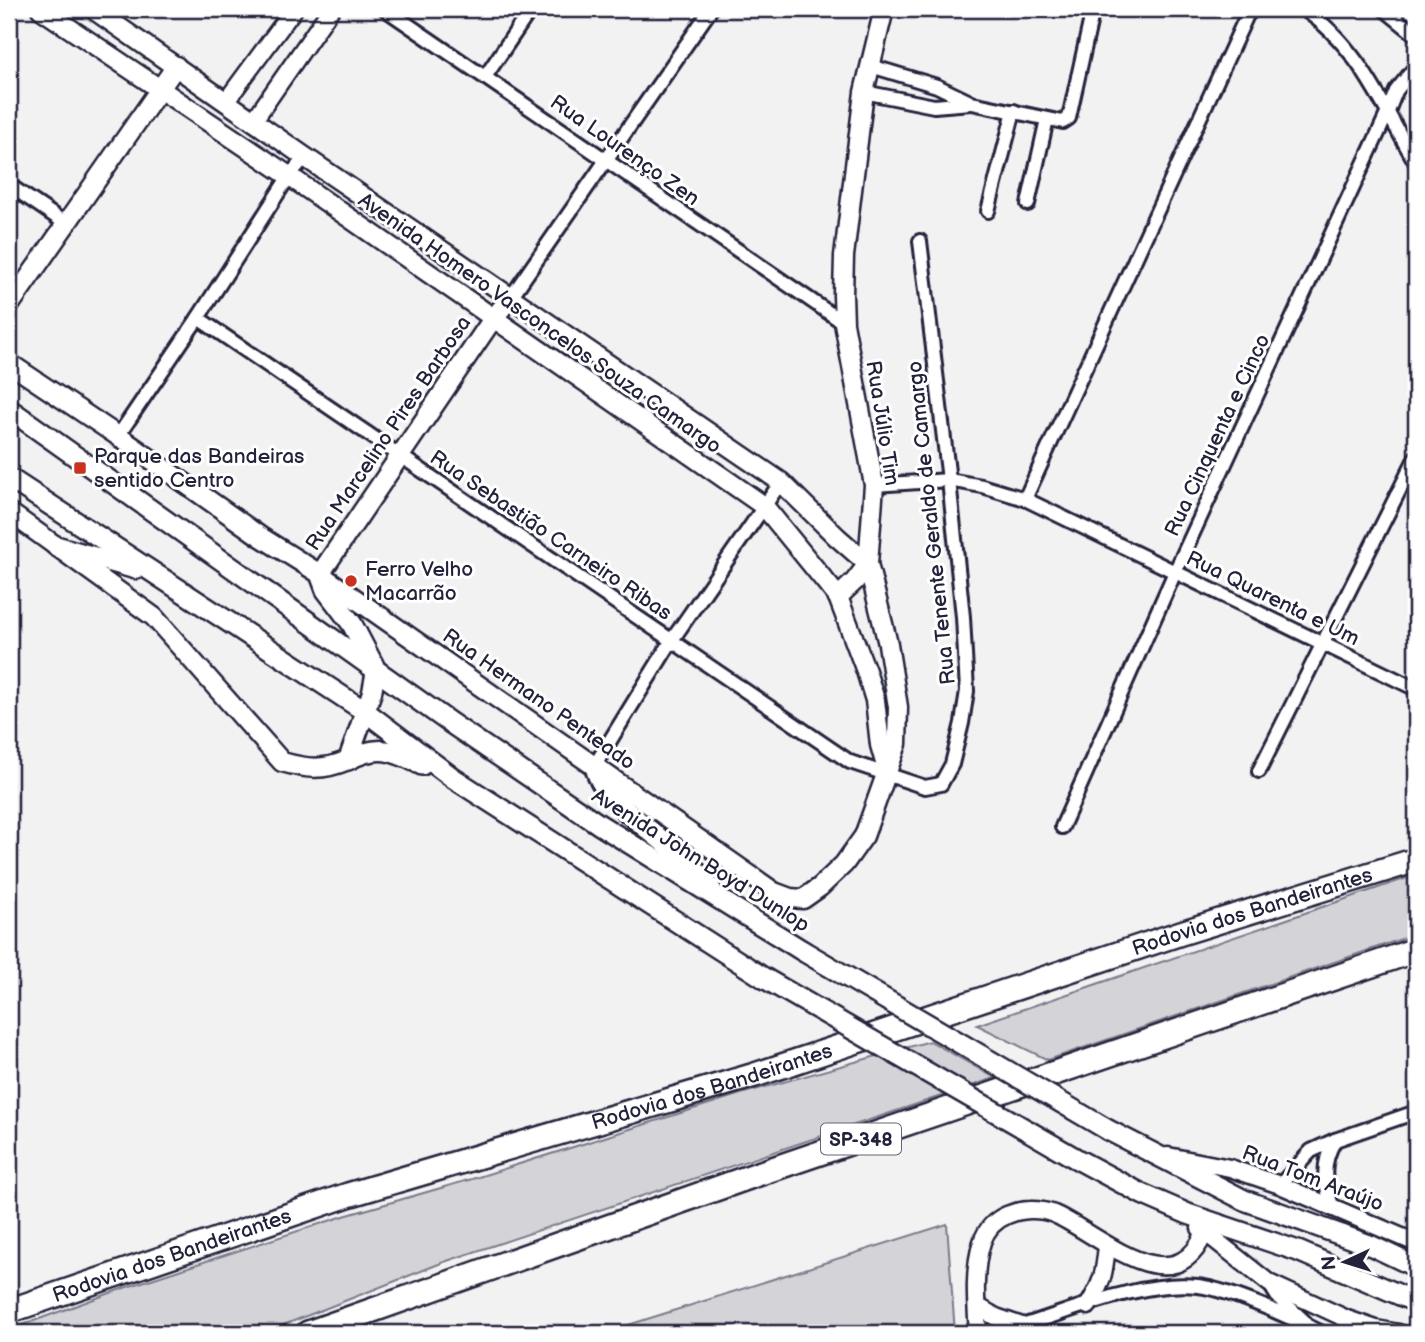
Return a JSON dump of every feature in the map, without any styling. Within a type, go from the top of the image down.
[{"type":"highway","name":"Rodovia dos Bandeirantes","points":[[9,1311],[348,1195],[755,1075],[1168,937],[1416,860]]},
{"type":"highway","name":"SP-348","points":[[309,1333],[755,1175],[1416,950]]},
{"type":"main road","name":"Avenida Homero Vasconcelos Souza Camargo","points":[[41,9],[764,506],[838,597],[875,701],[880,746],[888,773]]},
{"type":"main road","name":"Avenida Homero Vasconcelos Souza Camargo","points":[[93,9],[781,482],[868,564]]},
{"type":"main road","name":"Rua Júlio Tim","points":[[803,899],[844,864],[864,836],[897,744],[898,708],[888,644],[868,564],[874,485],[844,323],[844,256],[864,92],[884,9]]},
{"type":"main road","points":[[9,306],[176,66]]},
{"type":"main road","name":"Rua Marcelino Pires Barbosa","points":[[320,574],[492,320],[511,297]]},
{"type":"main road","name":"Rua Hermano Penteado","points":[[9,363],[261,537],[320,574],[774,892],[803,899]]},
{"type":"main road","name":"Avenida John Boyd Dunlop","points":[[9,409],[376,670],[600,825],[716,898],[1108,1130],[1244,1200],[1372,1246],[1416,1267]]},
{"type":"main road","points":[[9,478],[366,712],[453,778],[764,978],[1122,1184],[1188,1214],[1298,1251],[1416,1302]]},
{"type":"main road","points":[[9,512],[154,617],[282,762],[312,770],[331,768],[368,751],[391,751],[431,771],[453,778]]},
{"type":"main road","points":[[57,546],[156,575]]},
{"type":"main road","points":[[838,597],[868,564]]},
{"type":"main road","points":[[320,574],[326,590],[352,624],[376,670],[366,712],[348,760]]},
{"type":"main road","points":[[595,765],[600,782],[608,792],[695,868],[704,877],[716,898]]},
{"type":"street","points":[[227,100],[294,9]]},
{"type":"street","points":[[254,120],[331,9]]},
{"type":"street","name":"Rua Lourenço Zen","points":[[385,9],[844,323]]},
{"type":"street","points":[[485,77],[531,9]]},
{"type":"street","name":"Rua Marcelino Pires Barbosa","points":[[511,297],[711,9]]},
{"type":"street","points":[[871,66],[937,86],[972,103],[1063,122],[1069,118],[1093,9]]},
{"type":"street","points":[[1025,499],[1247,15],[1254,9]]},
{"type":"street","points":[[1303,9],[1322,21],[1342,42],[1364,72],[1416,163]]},
{"type":"street","points":[[1384,9],[1416,36]]},
{"type":"street","name":"Rua Cinquenta e Cinco","points":[[1062,827],[1175,572],[1396,91],[1416,66]]},
{"type":"street","points":[[864,92],[934,106],[972,103]]},
{"type":"street","points":[[988,211],[1014,111]]},
{"type":"street","points":[[1028,204],[1047,119]]},
{"type":"street","points":[[118,436],[289,177],[305,157]]},
{"type":"street","points":[[9,185],[65,223]]},
{"type":"street","name":"Rua Tenente Geraldo de Camargo","points":[[888,773],[925,787],[940,784],[952,764],[967,691],[949,480],[920,241]]},
{"type":"street","name":"Rua Sebastião Carneiro Ribas","points":[[198,318],[850,762],[888,773]]},
{"type":"street","points":[[1259,771],[1416,457]]},
{"type":"street","name":"Rua Quarenta e Um","points":[[874,485],[949,480],[982,486],[1025,499],[1416,689]]},
{"type":"street","points":[[595,765],[672,640],[781,482]]},
{"type":"street","points":[[1280,1185],[1311,1151],[1416,1112]]},
{"type":"street","points":[[1332,1206],[1326,1189],[1324,1165],[1335,1140]]},
{"type":"street","name":"Rua Tom Araújo","points":[[1152,1153],[1230,1168],[1280,1185],[1416,1243]]},
{"type":"street","points":[[978,1333],[977,1276],[983,1239],[991,1226],[1003,1217],[1023,1210],[1053,1213],[1107,1246],[1146,1262],[1167,1265],[1184,1260],[1198,1250],[1204,1234]]},
{"type":"street","points":[[1188,1214],[1204,1234],[1269,1283],[1347,1319],[1376,1329],[1399,1333]]},
{"type":"street","points":[[1088,1306],[1102,1283],[1107,1246]]},
{"type":"street","points":[[1269,1283],[1277,1296],[1317,1331]]},
{"type":"street","points":[[976,1306],[1018,1330],[1129,1294],[1164,1287],[1197,1286],[1223,1292],[1317,1331]]},
{"type":"shaded area","points":[[1416,875],[1416,934],[1048,1060],[977,1025]]},
{"type":"shaded area","points":[[930,1041],[995,1078],[444,1262],[263,1333],[9,1333],[9,1330],[124,1288],[344,1216],[472,1179],[744,1093]]},
{"type":"shaded area","points":[[947,1224],[955,1333],[603,1333]]},
{"type":"place","name":"Parque das Bandeiras sentido Centro","points":[[80,468]]},
{"type":"place","name":"Ferro Velho Macarrão","points":[[351,581]]}]
